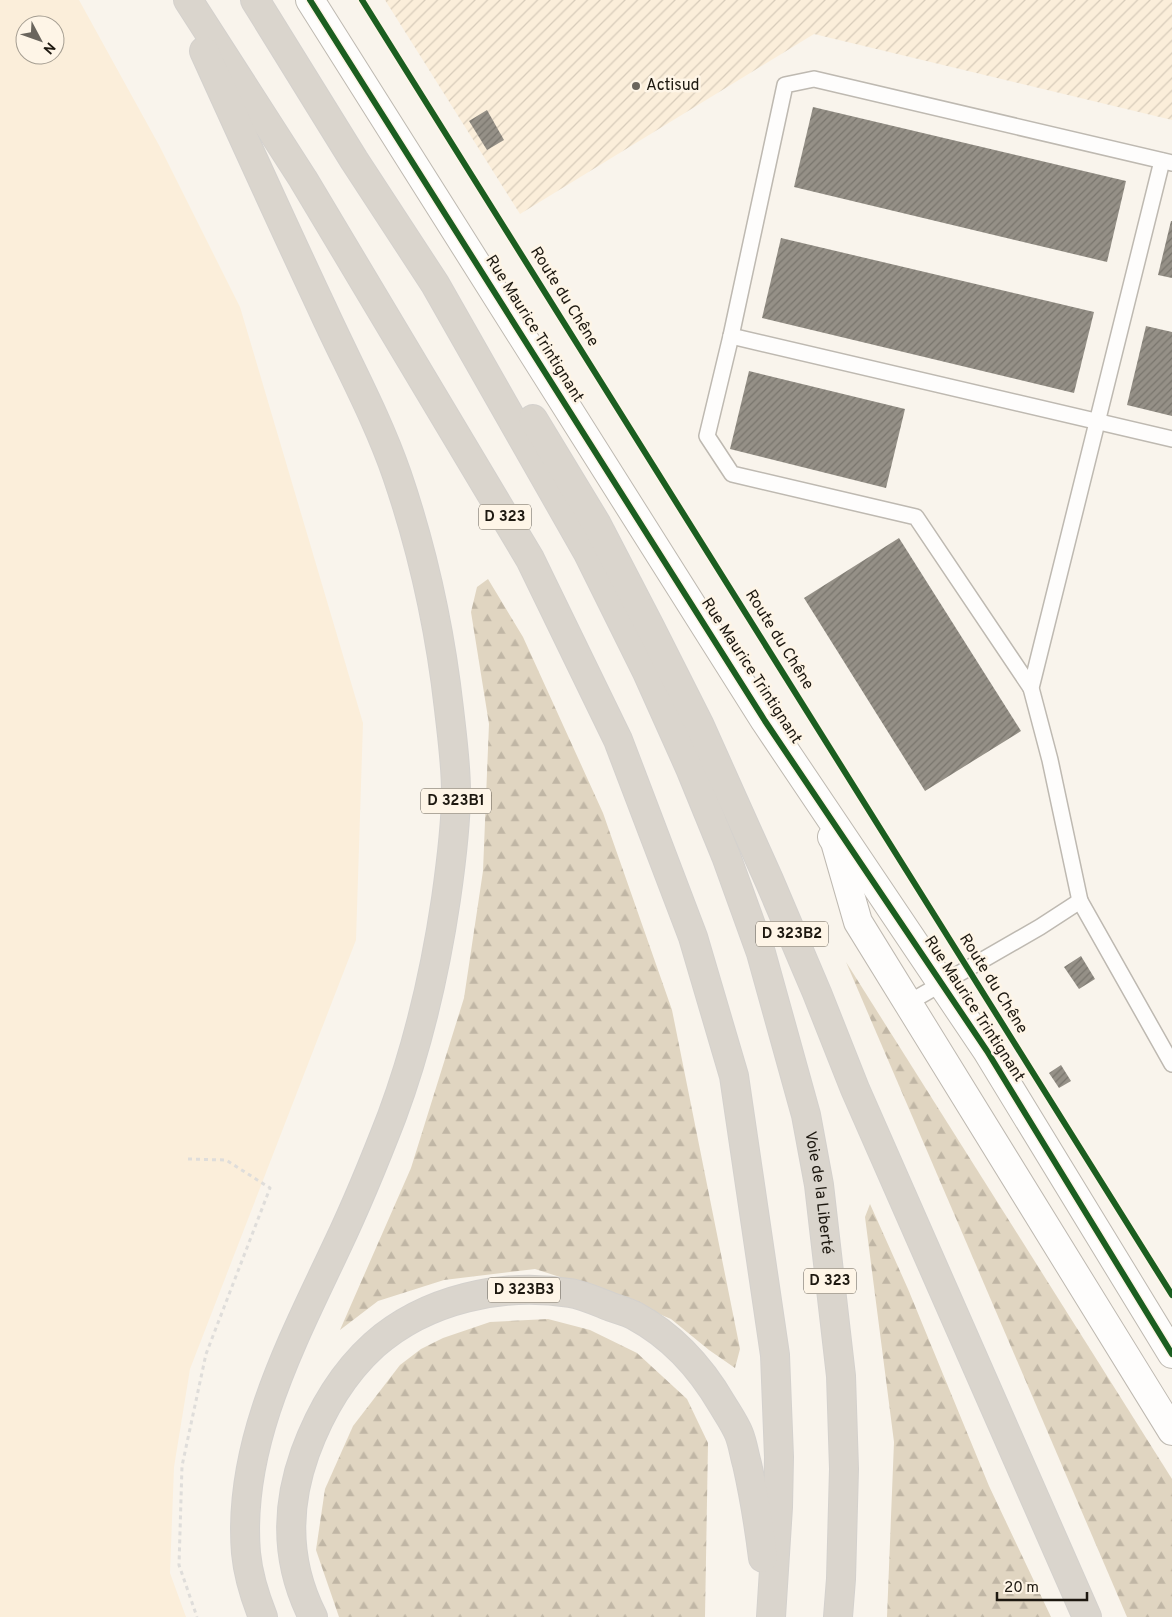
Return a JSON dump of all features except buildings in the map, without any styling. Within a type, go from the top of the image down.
[{"type":"highway","name":"D 323B1","points":[[181,0],[320,305],[361,389],[396,472],[423,562],[444,658],[456,793],[451,863],[441,931],[428,996],[413,1056],[392,1116],[344,1230],[279,1375],[262,1425],[252,1466],[245,1510],[246,1557],[257,1602],[263,1617]]},
{"type":"highway","name":"D 323","points":[[188,0],[302,179],[530,559],[618,740],[693,937],[734,1076],[775,1355],[779,1467],[771,1617]]},
{"type":"highway","name":"D 323","points":[[255,0],[354,160],[435,284]]},
{"type":"highway","name":"Voie de la Liberté","points":[[435,284],[588,553],[647,672],[694,777],[726,856],[761,953],[806,1115],[819,1186],[841,1376],[844,1469],[842,1579],[838,1617]]},
{"type":"highway","name":"D 323B2","points":[[435,284],[536,422],[600,531],[650,626],[698,724],[769,880],[855,1089],[1087,1617]]},
{"type":"highway","name":"D 323B3","points":[[312,1617],[296,1577],[291,1547],[291,1510],[299,1470],[315,1426],[330,1397],[350,1370],[375,1344],[402,1325],[426,1312],[451,1302],[505,1290],[571,1293],[634,1315],[663,1334],[687,1356],[713,1390],[739,1434],[756,1501],[771,1617]]},
{"type":"street","name":"Rue Maurice Trintignant","points":[[310,0],[765,721],[992,1060],[1172,1354]]},
{"type":"street","name":"Rue Maurice Trintignant","points":[[765,721],[835,842],[858,922],[1172,1431]]},
{"type":"lane","points":[[1032,688],[1097,422],[1167,162],[814,79],[785,85],[731,336],[707,436],[732,474],[916,517],[1032,688],[1050,760],[1080,901],[1172,1064]]},
{"type":"lane","points":[[731,336],[1172,439]]},
{"type":"lane","points":[[908,1002],[1040,927],[1080,901]]},
{"type":"path","points":[[188,1159],[226,1160],[270,1188],[206,1354],[182,1466],[179,1565],[197,1617]]},
{"type":"shaded area","points":[[0,0],[79,0],[160,147],[240,307],[363,723],[356,940],[190,1369],[174,1467],[170,1573],[186,1617],[0,1617]]},
{"type":"shaded area","points":[[385,0],[1172,0],[1172,120],[814,34],[520,214]]},
{"type":"green space","points":[[488,579],[523,637],[603,813],[672,1010],[740,1349],[735,1368],[709,1350],[671,1319],[607,1292],[535,1269],[444,1280],[378,1301],[340,1330],[411,1168],[464,998],[483,871],[489,724],[471,612],[477,587]]},
{"type":"green space","points":[[846,962],[1172,1479],[1172,1617],[1127,1617]]},
{"type":"green space","points":[[870,1204],[908,1289],[989,1486],[1051,1617],[887,1617],[894,1442],[865,1217]]},
{"type":"green space","points":[[548,1319],[590,1330],[637,1353],[687,1399],[708,1443],[705,1617],[339,1617],[316,1550],[325,1489],[353,1426],[400,1365],[421,1349],[443,1338],[490,1322]]},
{"type":"cycle path","points":[[310,0],[765,721],[987,1051],[1172,1354]]},
{"type":"cycle path","name":"Route du Chêne","points":[[362,0],[1172,1295]]},
{"type":"place","name":"Actisud","points":[[636,86]]}]
